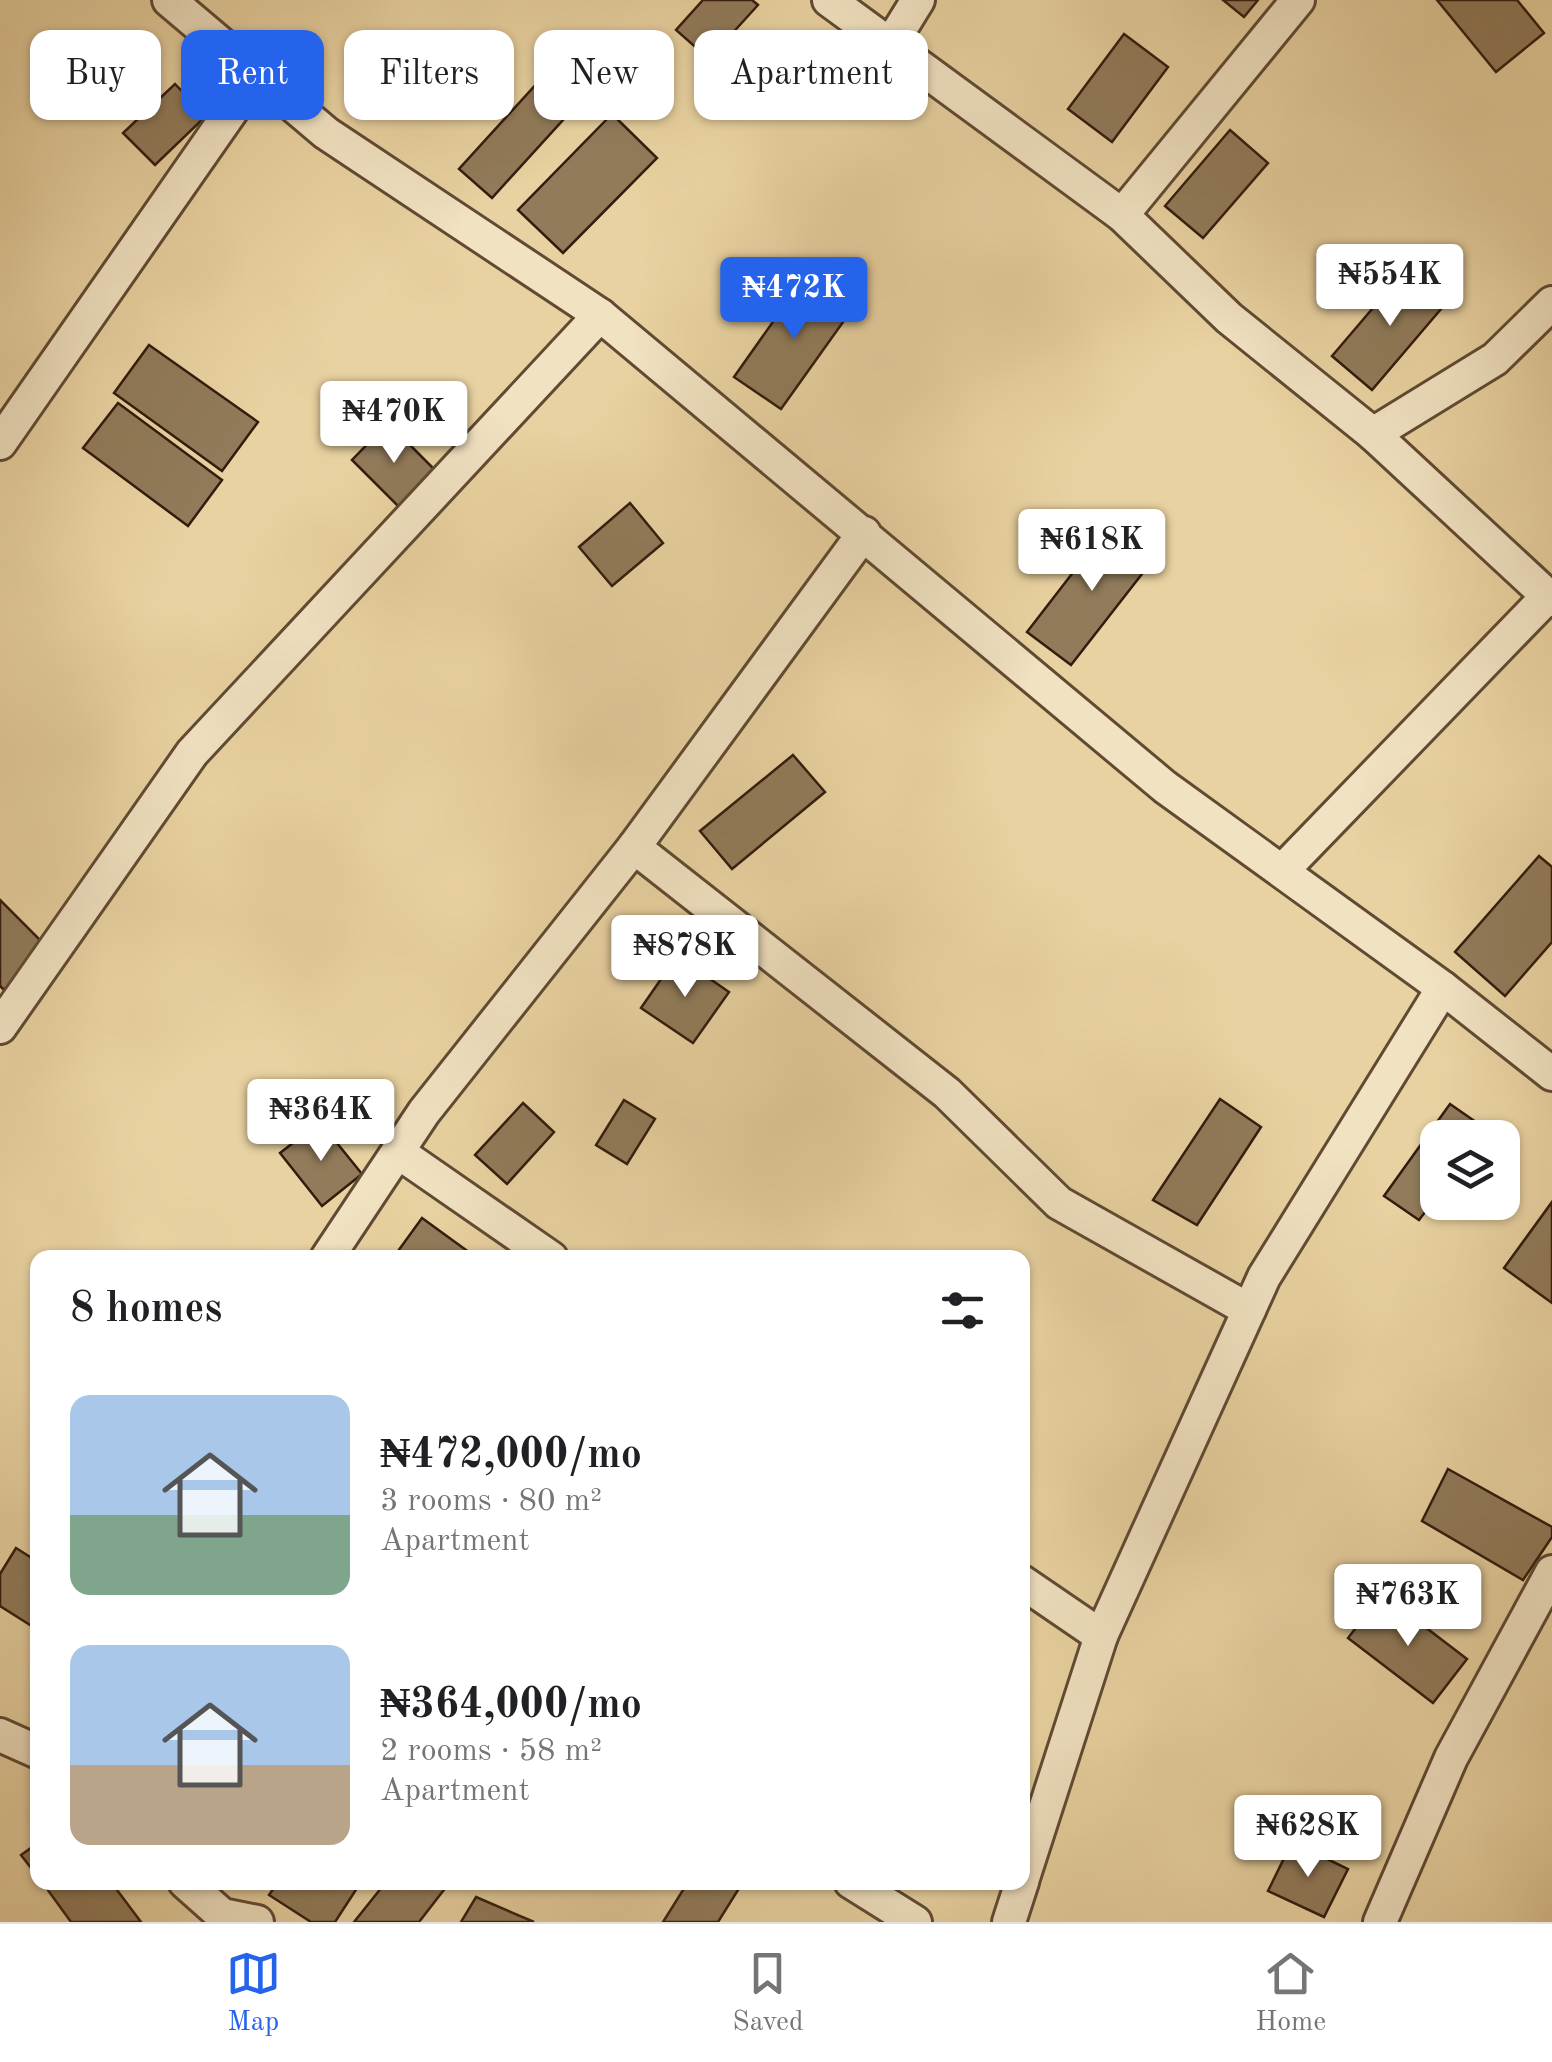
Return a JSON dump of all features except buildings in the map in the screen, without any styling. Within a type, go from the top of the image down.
[{"type":"street","points":[[168,0],[204,30]]},
{"type":"street","points":[[829,0],[867,30]]},
{"type":"street","points":[[899,30],[918,0]]},
{"type":"street","points":[[1122,215],[1298,0]]},
{"type":"street","points":[[928,75],[1122,215],[1230,318],[1373,434],[1550,598],[1282,871]]},
{"type":"street","points":[[0,443],[224,120]]},
{"type":"street","points":[[311,120],[600,315],[1165,787],[1443,988],[1552,1074]]},
{"type":"street","points":[[1373,434],[1495,359],[1552,303]]},
{"type":"street","points":[[0,1027],[192,753],[600,315]]},
{"type":"street","points":[[332,1250],[496,1017],[634,847],[864,534]]},
{"type":"street","points":[[634,847],[947,1093],[1058,1203],[1249,1310]]},
{"type":"street","points":[[1030,1857],[1101,1636],[1264,1277],[1443,988]]},
{"type":"street","points":[[398,1152],[539,1250]]},
{"type":"street","points":[[1380,1922],[1451,1758],[1552,1572]]},
{"type":"street","points":[[1030,1587],[1101,1636]]},
{"type":"street","points":[[0,1735],[30,1748]]},
{"type":"street","points":[[193,1890],[219,1918],[256,1922]]},
{"type":"street","points":[[864,1890],[915,1922]]},
{"type":"street","points":[[1010,1922],[1020,1890]]}]
